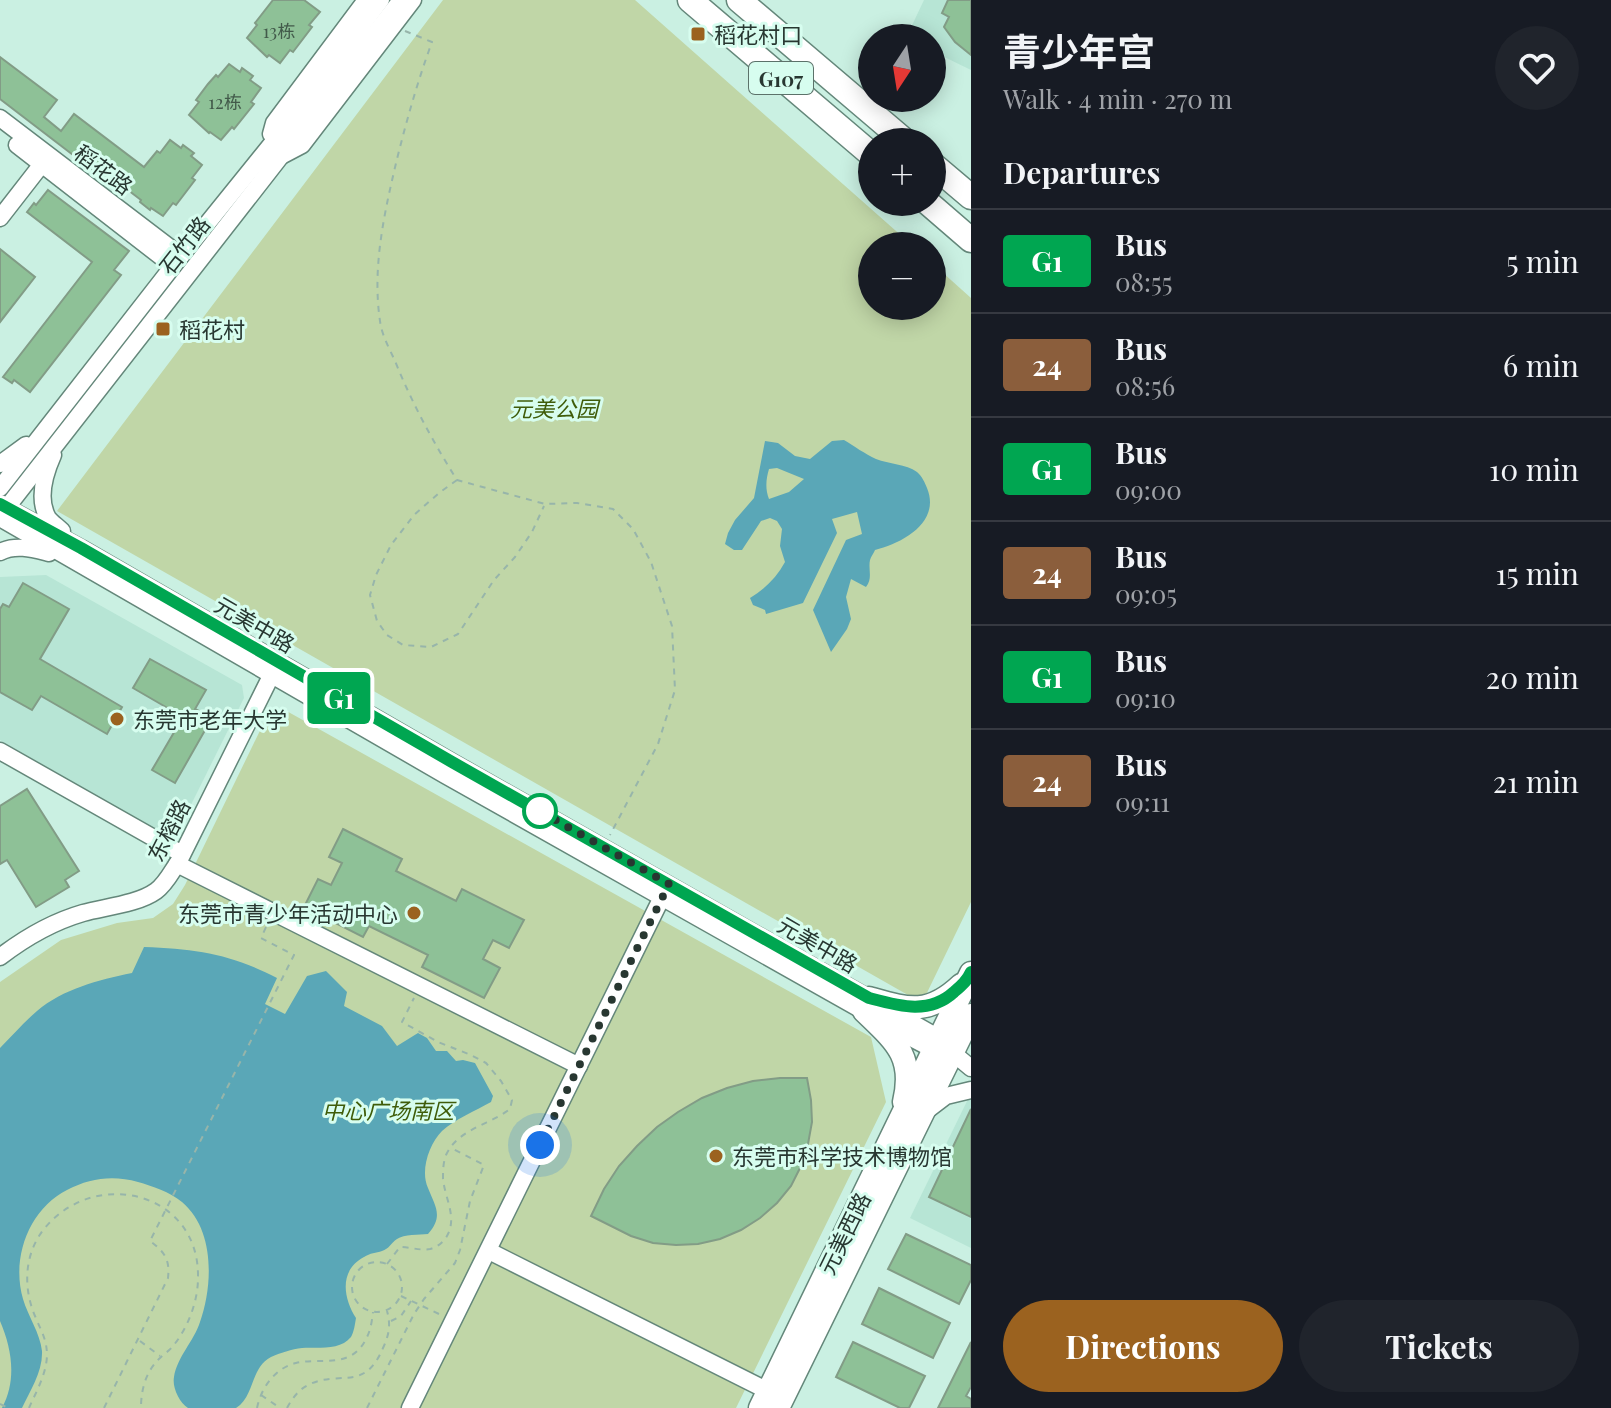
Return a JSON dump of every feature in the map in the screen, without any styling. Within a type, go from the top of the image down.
[{"type":"highway","name":"G107","points":[[690,0],[858,143]]},
{"type":"highway","name":"G107","points":[[739,0],[890,128]]},
{"type":"highway","points":[[951,174],[971,197]]},
{"type":"highway","points":[[943,216],[971,240]]},
{"type":"main road","points":[[867,1005],[919,1008],[935,1005],[950,996],[969,976]]},
{"type":"main road","name":"元美西路","points":[[769,1402],[911,1117],[969,976]]},
{"type":"main road","points":[[867,1005],[902,1051],[911,1117]]},
{"type":"main road","name":"元美西路","points":[[942,1047],[971,1015]]},
{"type":"street","name":"石竹路","points":[[2,512],[62,438],[274,152],[282,131],[381,0]]},
{"type":"street","name":"石竹路","points":[[0,488],[177,261],[274,152],[294,136],[401,0]]},
{"type":"street","points":[[358,4],[274,123],[274,152],[302,145],[413,0]]},
{"type":"street","name":"稻花路","points":[[0,118],[177,261]]},
{"type":"street","name":"稻花路","points":[[0,131],[177,261]]},
{"type":"street","points":[[0,218],[42,164]]},
{"type":"street","points":[[0,464],[46,429]]},
{"type":"street","points":[[62,438],[48,466],[41,497],[48,518],[77,555]]},
{"type":"street","name":"元美中路","points":[[2,512],[604,847],[666,890]]},
{"type":"street","points":[[0,552],[25,547],[77,555]]},
{"type":"street","name":"元美中路","points":[[77,555],[271,676],[666,890],[942,1047],[971,1068]]},
{"type":"street","name":"东榕路","points":[[0,957],[46,926],[85,912],[139,899],[156,891],[180,859],[271,676]]},
{"type":"street","points":[[0,751],[180,859],[579,1066]]},
{"type":"street","points":[[410,1408],[666,890]]},
{"type":"street","points":[[911,1117],[946,1096],[971,1090]]},
{"type":"street","points":[[489,1251],[769,1402]]},
{"type":"path","points":[[393,26],[432,42],[404,130],[384,212],[376,282],[382,330],[402,379],[432,440],[457,480],[545,504],[577,503],[613,509],[633,529],[651,562],[672,626],[675,690],[658,744],[604,847]]},
{"type":"path","points":[[457,480],[414,515],[391,545],[376,575],[370,595],[377,621],[387,635],[403,645],[431,647],[458,634],[494,580],[532,532],[545,504]]},
{"type":"path","points":[[104,1408],[168,1278],[170,1265],[160,1248],[150,1241],[294,955],[261,938]]},
{"type":"path","points":[[387,1264],[400,1247],[432,1249],[449,1234],[450,1210],[443,1174],[451,1148],[463,1135],[512,1105],[511,1096],[486,1063],[402,1022],[420,986]]},
{"type":"path","points":[[367,1408],[404,1331],[420,1305],[455,1263],[460,1250],[470,1201],[484,1165],[451,1148]]},
{"type":"path","points":[[29,1408],[43,1375],[47,1354],[44,1334],[33,1313],[27,1287],[34,1245],[43,1230],[69,1207],[110,1193],[137,1196],[174,1216],[188,1236],[198,1276],[197,1292],[188,1320],[174,1344],[150,1369],[141,1396],[141,1408]]},
{"type":"path","points":[[371,1262],[387,1264],[399,1273],[403,1289],[401,1296],[396,1305],[387,1311],[373,1312],[359,1305],[352,1292],[352,1284],[358,1270],[364,1265],[371,1262]]},
{"type":"path","points":[[401,1296],[439,1314]]},
{"type":"path","points":[[390,1321],[401,1316],[411,1301]]},
{"type":"path","points":[[287,1408],[297,1392],[310,1383],[346,1379],[367,1372],[380,1355],[389,1330],[387,1311]]},
{"type":"path","points":[[257,1408],[260,1395],[269,1381],[286,1367],[305,1362],[334,1362],[355,1352],[368,1336],[373,1312]]},
{"type":"path","points":[[138,1340],[161,1357]]},
{"type":"path","points":[[260,1395],[280,1408]]},
{"type":"path","points":[[0,1404],[8,1408]]},
{"type":"shaded area","points":[[924,0],[971,0],[971,70],[946,58],[946,24],[913,24]]},
{"type":"shaded area","name":"东莞市老年大学","points":[[46,575],[242,685],[244,698],[179,829],[162,833],[0,740],[0,577]]},
{"type":"shaded area","points":[[971,1096],[971,1248],[910,1218]]},
{"type":"green space","name":"元美公园","points":[[443,0],[635,0],[858,197],[858,216],[879,216],[897,232],[858,232],[858,320],[946,320],[946,276],[971,298],[971,902],[922,1003],[57,511]]},
{"type":"green space","name":"中心广场南区","points":[[283,709],[871,1037],[886,1102],[736,1408],[0,1408],[0,982],[61,940],[117,923],[153,918],[173,904],[269,712]]},
{"type":"water","points":[[844,440],[876,459],[913,469],[923,480],[930,500],[929,511],[917,529],[897,542],[875,550],[870,560],[870,577],[866,587],[851,579],[846,597],[851,619],[831,652],[813,610],[846,540],[862,534],[857,512],[832,519],[837,533],[803,603],[766,614],[765,610],[753,605],[750,598],[770,582],[785,562],[780,546],[782,529],[777,521],[770,518],[761,521],[742,550],[734,550],[725,544],[735,520],[754,498],[765,441],[778,443],[795,456],[810,459],[832,441]],"holes":[[[777,468],[804,479],[789,492],[769,499],[766,484],[769,469]]]},
{"type":"water","points":[[144,947],[213,954],[244,963],[277,978],[265,1004],[285,1014],[307,976],[326,971],[347,992],[344,1006],[382,1026],[397,1046],[418,1033],[427,1038],[436,1051],[447,1051],[456,1061],[475,1063],[493,1096],[491,1102],[442,1131],[430,1150],[425,1174],[437,1216],[433,1228],[428,1234],[400,1237],[384,1250],[364,1257],[350,1269],[346,1293],[356,1318],[351,1337],[335,1346],[286,1351],[271,1357],[259,1368],[247,1397],[236,1408],[188,1408],[179,1398],[174,1385],[176,1370],[197,1329],[204,1307],[209,1275],[206,1243],[193,1214],[172,1195],[129,1180],[102,1179],[84,1183],[54,1198],[33,1222],[26,1236],[19,1267],[23,1299],[39,1338],[42,1358],[22,1408],[2,1408],[10,1387],[11,1364],[0,1321],[0,1048],[47,1003],[94,982],[132,973]]},
{"type":"building","points":[[273,0],[304,0],[320,12],[293,52],[290,50],[280,63],[269,55],[267,57],[247,38]]},
{"type":"building","points":[[948,0],[971,0],[971,55],[946,30],[949,17],[942,13]]},
{"type":"building","points":[[0,57],[57,100],[44,117],[61,131],[74,114],[144,167],[170,140],[194,153],[191,156],[202,165],[192,178],[195,180],[176,205],[173,203],[163,216],[150,210],[124,187],[120,191],[0,99]]},
{"type":"building","points":[[229,64],[253,76],[250,80],[261,88],[251,102],[254,104],[221,140],[189,115],[208,84]]},
{"type":"building","points":[[48,190],[129,251],[114,270],[121,275],[30,392],[14,380],[12,383],[3,377],[92,262],[27,212]]},
{"type":"building","points":[[0,249],[35,277],[0,322]]},
{"type":"building","points":[[23,583],[69,609],[40,659],[122,707],[107,734],[41,696],[32,710],[0,692],[0,609],[3,604],[9,607]]},
{"type":"building","points":[[150,659],[206,690],[195,709],[212,718],[175,783],[152,770],[183,717],[133,688]]},
{"type":"building","points":[[27,789],[79,871],[65,880],[69,887],[36,907],[7,860],[0,864],[0,806]]},
{"type":"building","name":"东莞市青少年活动中心","points":[[343,829],[402,859],[396,871],[456,901],[462,889],[524,920],[509,948],[493,940],[483,959],[500,968],[484,998],[422,967],[428,955],[369,926],[363,937],[304,907],[318,879],[331,885],[342,863],[329,857]]},
{"type":"building","name":"东莞市科学技术博物馆","points":[[780,1078],[807,1078],[812,1122],[801,1166],[791,1186],[760,1218],[720,1239],[676,1245],[653,1243],[631,1236],[591,1216],[619,1166],[657,1127],[702,1098],[727,1088]]},
{"type":"building","points":[[971,1109],[971,1217],[929,1197]]},
{"type":"building","points":[[906,1234],[971,1265],[971,1280],[959,1304],[888,1269]]},
{"type":"building","points":[[879,1288],[950,1323],[933,1358],[862,1324]]},
{"type":"building","points":[[853,1342],[925,1376],[909,1408],[900,1408],[836,1377]]},
{"type":"building","points":[[971,1342],[971,1387],[966,1396],[971,1399],[971,1408],[938,1408]]},
{"type":"bus line","name":"G1","points":[[0,504],[869,998],[899,1006],[919,1008],[935,1005],[950,996],[971,972]]},
{"type":"place","name":"稻花村口","points":[[698,34]]},
{"type":"place","name":"稻花村","points":[[163,329]]},
{"type":"place","name":"东莞市老年大学","points":[[117,719]]},
{"type":"place","name":"东莞市青少年活动中心","points":[[414,913]]},
{"type":"place","name":"东莞市科学技术博物馆","points":[[716,1156]]},
{"type":"route","points":[[540,811],[529,805],[669,884],[540,1145]]}]
